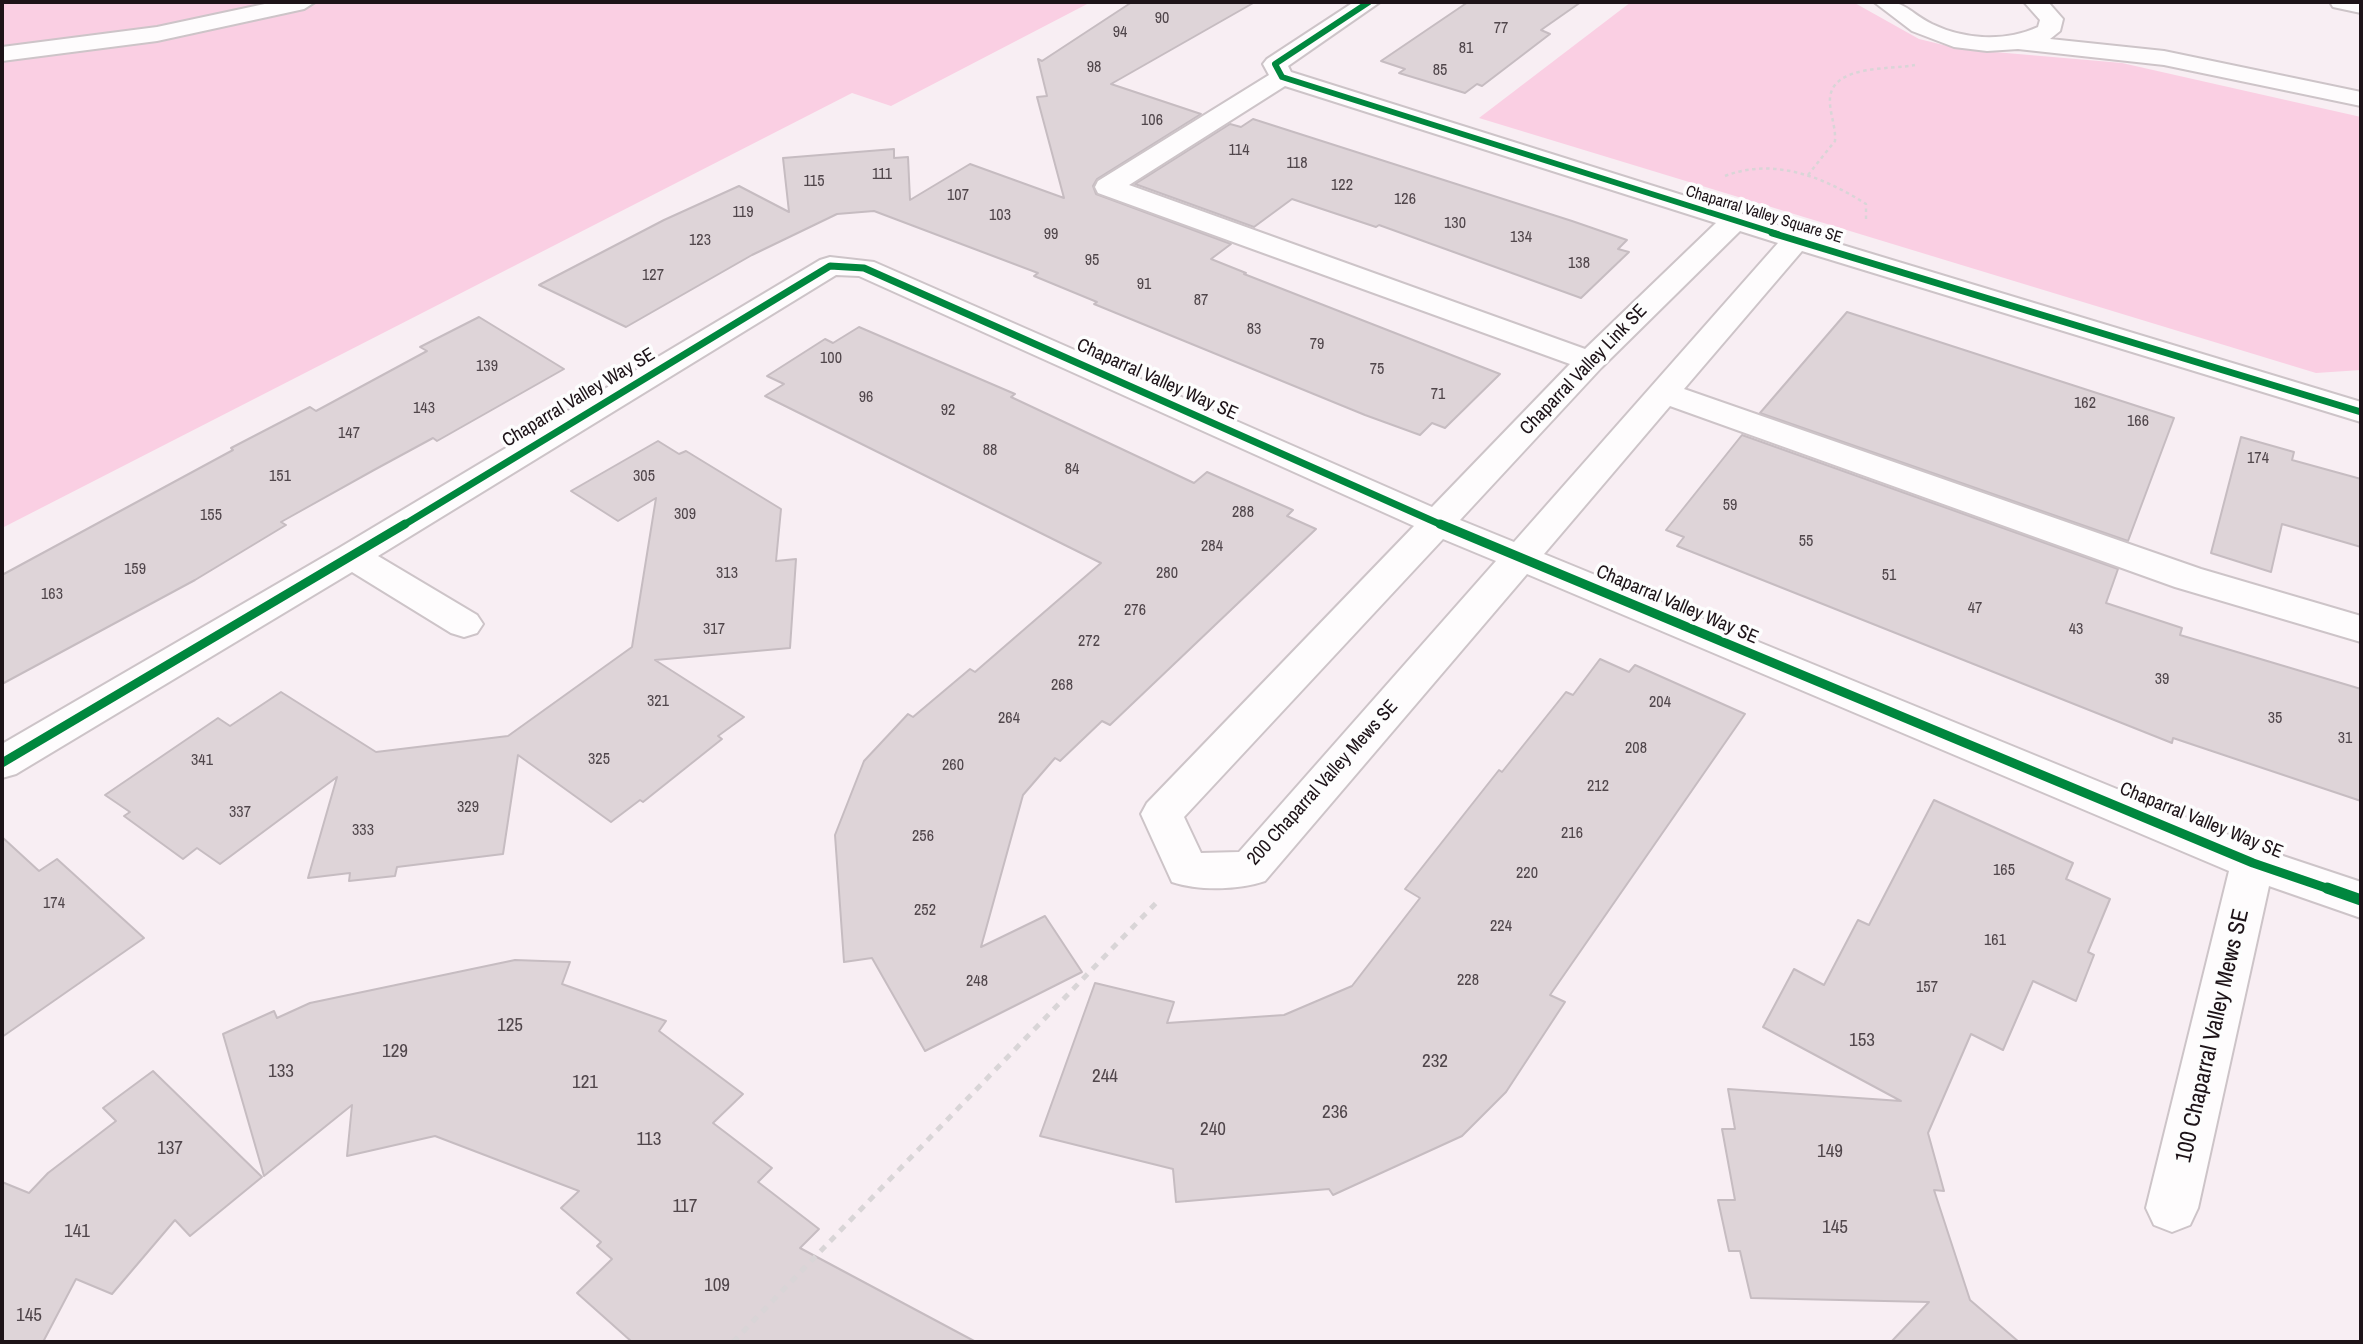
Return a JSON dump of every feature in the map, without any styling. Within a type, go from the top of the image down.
[{"type":"street","points":[[2,54],[157,34],[304,2]]},
{"type":"street","points":[[1369,2],[1275,64],[1282,77],[1108,187],[1591,361]]},
{"type":"street","points":[[2342,2],[2361,6]]},
{"type":"street","points":[[2022,43],[2050,29],[2052,19],[2038,4]]},
{"type":"street","points":[[2038,4],[2084,29],[2164,58]]},
{"type":"street","points":[[1895,5],[1928,31],[1951,37],[1990,44],[2022,43],[2164,58],[2361,99]]},
{"type":"street","name":"Chaparral Valley Square SE","points":[[1282,77],[1734,221],[2361,412]]},
{"type":"street","name":"Chaparral Valley Link SE","points":[[1437,523],[1591,361],[1734,221]]},
{"type":"street","points":[[1521,559],[1796,240]]},
{"type":"street","name":"Chaparral Valley Way SE","points":[[2,763],[352,556],[830,266],[864,268],[1521,559],[2253,863],[2361,900]]},
{"type":"street","points":[[1664,393],[2188,578],[2361,629]]},
{"type":"street","points":[[1187,870],[1162,814],[1437,523]]},
{"type":"street","points":[[352,556],[464,624]]},
{"type":"street","name":"200 Chaparral Valley Mews SE","points":[[1187,870],[1251,869],[1521,559]]},
{"type":"street","name":"100 Chaparral Valley Mews SE","points":[[2172,1208],[2253,863]]},
{"type":"path","points":[[1808,175],[1829,153],[1836,139],[1829,99],[1834,87],[1848,76],[1907,67],[1928,60],[1941,51],[1951,37]]},
{"type":"path","points":[[733,1342],[1187,870]]},
{"type":"shaded area","points":[[2,2],[1091,2],[891,106],[852,93],[2,528]]},
{"type":"shaded area","points":[[1631,2],[1853,2],[1919,39],[1960,49],[2122,63],[2361,117],[2361,370],[2316,373],[1479,118]]},
{"type":"building","points":[[1132,2],[1255,2],[1111,84],[1201,114],[1097,179],[1093,186],[1096,194],[1231,244],[1211,259],[1246,273],[1244,274],[1500,374],[1445,428],[1432,423],[1420,435],[1365,415],[1094,304],[1097,302],[1034,276],[1038,273],[874,211],[837,214],[752,255],[626,327],[539,285],[664,220],[739,186],[789,212],[783,158],[894,149],[894,158],[908,157],[910,200],[970,164],[1064,198],[1037,97],[1047,96],[1038,59],[1042,61]]},
{"type":"building","points":[[1468,2],[1581,2],[1541,30],[1550,34],[1482,86],[1477,84],[1465,93],[1399,73],[1405,69],[1381,61]]},
{"type":"building","points":[[1253,119],[1627,240],[1618,249],[1629,252],[1581,298],[1379,225],[1376,227],[1292,199],[1254,227],[1135,184],[1230,124],[1241,127]]},
{"type":"building","points":[[1847,312],[2174,418],[2128,541],[1760,413]]},
{"type":"building","points":[[479,317],[564,369],[437,441],[433,438],[281,522],[286,525],[195,580],[2,684],[2,575],[233,450],[231,448],[310,407],[316,411],[427,351],[420,347]]},
{"type":"building","points":[[859,327],[1015,394],[1011,397],[1194,483],[1207,472],[1293,510],[1287,516],[1316,529],[1110,725],[1102,721],[1060,761],[1055,758],[1023,795],[981,947],[1045,916],[1082,972],[925,1051],[872,958],[844,962],[835,835],[864,761],[908,714],[913,717],[970,669],[975,672],[1101,563],[765,396],[784,384],[767,376],[825,339],[833,343]]},
{"type":"building","points":[[1742,435],[2118,569],[2106,603],[2182,628],[2180,635],[2361,689],[2361,801],[2173,738],[2172,743],[1677,546],[1684,537],[1666,530]]},
{"type":"building","points":[[2241,437],[2294,452],[2292,460],[2361,479],[2361,547],[2282,524],[2271,572],[2211,553]]},
{"type":"building","points":[[658,441],[679,454],[686,451],[781,509],[776,561],[796,559],[790,648],[655,660],[744,717],[718,736],[722,739],[643,802],[640,800],[611,822],[518,755],[503,854],[397,867],[395,876],[349,881],[350,873],[308,878],[337,777],[220,864],[197,848],[183,859],[124,816],[130,812],[105,795],[218,718],[230,726],[281,692],[376,752],[508,736],[632,647],[656,498],[618,521],[571,491]]},
{"type":"building","points":[[1600,659],[1629,672],[1635,665],[1745,714],[1550,995],[1565,1002],[1506,1092],[1462,1136],[1333,1195],[1329,1189],[1176,1202],[1173,1169],[1040,1136],[1095,983],[1174,1002],[1167,1023],[1284,1015],[1352,986],[1420,898],[1405,889],[1499,770],[1502,772],[1566,692],[1573,695]]},
{"type":"building","points":[[1934,800],[2073,863],[2066,879],[2110,899],[2088,952],[2094,955],[2076,1001],[2033,981],[2003,1050],[1971,1034],[1928,1133],[1944,1191],[1934,1190],[1970,1300],[2019,1342],[1891,1342],[1929,1302],[1751,1298],[1740,1251],[1729,1251],[1718,1200],[1735,1200],[1722,1129],[1735,1129],[1728,1089],[1901,1101],[1763,1027],[1794,969],[1824,985],[1858,920],[1869,925]]},
{"type":"building","points":[[2,837],[39,871],[57,859],[144,938],[2,1037]]},
{"type":"building","points":[[515,960],[570,962],[562,984],[666,1021],[659,1031],[743,1094],[713,1123],[772,1168],[758,1182],[819,1229],[800,1248],[976,1342],[632,1342],[577,1293],[612,1259],[597,1246],[601,1242],[561,1208],[579,1191],[435,1136],[347,1156],[352,1105],[264,1176],[223,1034],[274,1011],[277,1018],[310,1003]]},
{"type":"building","points":[[153,1071],[262,1177],[190,1236],[175,1220],[112,1294],[76,1279],[43,1342],[2,1342],[2,1182],[29,1193],[48,1173],[116,1121],[103,1108]]},
{"type":"cycle path","points":[[1369,2],[1275,64],[1282,77],[1796,240],[2361,412]]},
{"type":"cycle path","points":[[2,763],[352,556],[830,266],[864,268],[1437,523],[2253,863],[2361,900]]}]
